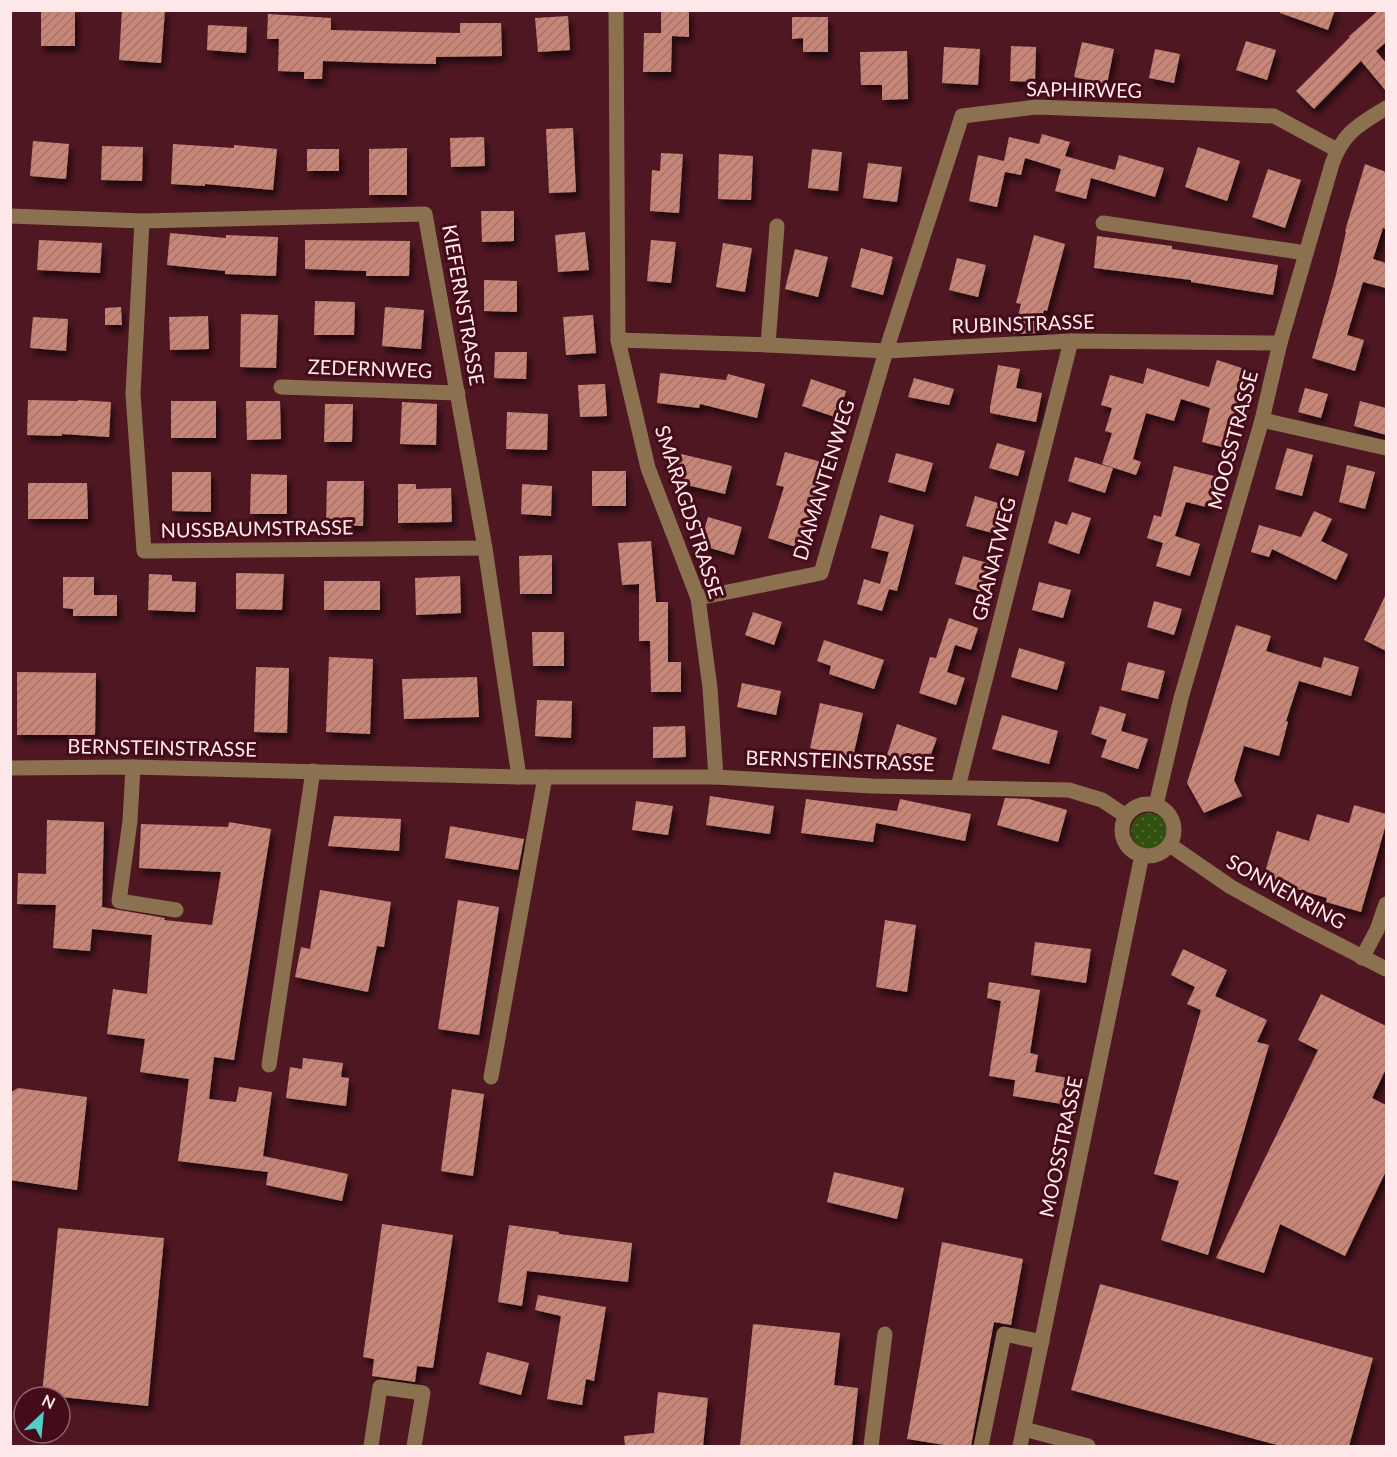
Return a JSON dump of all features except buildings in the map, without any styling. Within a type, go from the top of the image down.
[{"type":"street","name":"SMARAGDSTRASSE","points":[[616,10],[618,340],[648,468],[698,598],[710,688],[716,777]]},
{"type":"street","name":"SAPHIRWEG","points":[[886,351],[962,116],[1036,107],[1274,116],[1337,150]]},
{"type":"street","name":"MOOSSTRASSE","points":[[1156,805],[1181,698],[1262,420],[1280,343],[1337,150],[1345,137],[1360,124],[1386,108]]},
{"type":"street","name":"KIEFERNSTRASSE","points":[[10,216],[142,221],[425,214],[485,548],[519,777]]},
{"type":"street","name":"NUSSBAUMSTRASSE","points":[[142,221],[134,393],[144,551],[485,548]]},
{"type":"street","points":[[1103,223],[1306,253]]},
{"type":"street","points":[[768,345],[777,226]]},
{"type":"street","name":"RUBINSTRASSE","points":[[618,340],[886,351],[1071,341],[1280,343]]},
{"type":"street","name":"GRANATWEG","points":[[958,787],[1071,341]]},
{"type":"street","name":"DIAMANTENWEG","points":[[698,598],[821,573],[886,351]]},
{"type":"street","name":"ZEDERNWEG","points":[[281,387],[458,393]]},
{"type":"street","points":[[1262,420],[1386,448]]},
{"type":"street","points":[[133,767],[130,820],[119,901],[176,910]]},
{"type":"street","name":"BERNSTEINSTRASSE","points":[[10,768],[133,767],[519,777],[716,777],[872,786],[1069,790],[1102,800],[1126,816]]},
{"type":"street","points":[[269,1065],[313,771]]},
{"type":"street","points":[[491,1077],[545,777]]},
{"type":"street","points":[[1139,805],[1156,805],[1164,809],[1173,822],[1173,838],[1165,850],[1154,855],[1142,855],[1134,852],[1124,840],[1123,823],[1132,809],[1139,805]]},
{"type":"street","name":"SONNENRING","points":[[1170,845],[1231,887],[1386,969]]},
{"type":"street","name":"MOOSSTRASSE","points":[[1020,1446],[1142,855]]},
{"type":"street","points":[[1362,958],[1377,930],[1386,904]]},
{"type":"street","points":[[871,1446],[885,1334]]},
{"type":"street","points":[[981,1446],[1004,1334],[1042,1342]]},
{"type":"street","points":[[371,1446],[380,1386],[423,1393],[414,1446]]},
{"type":"street","points":[[1024,1429],[1088,1446]]},
{"type":"green space","points":[[1149,813],[1161,819],[1167,831],[1161,843],[1149,849],[1137,843],[1131,831],[1137,819]]}]
